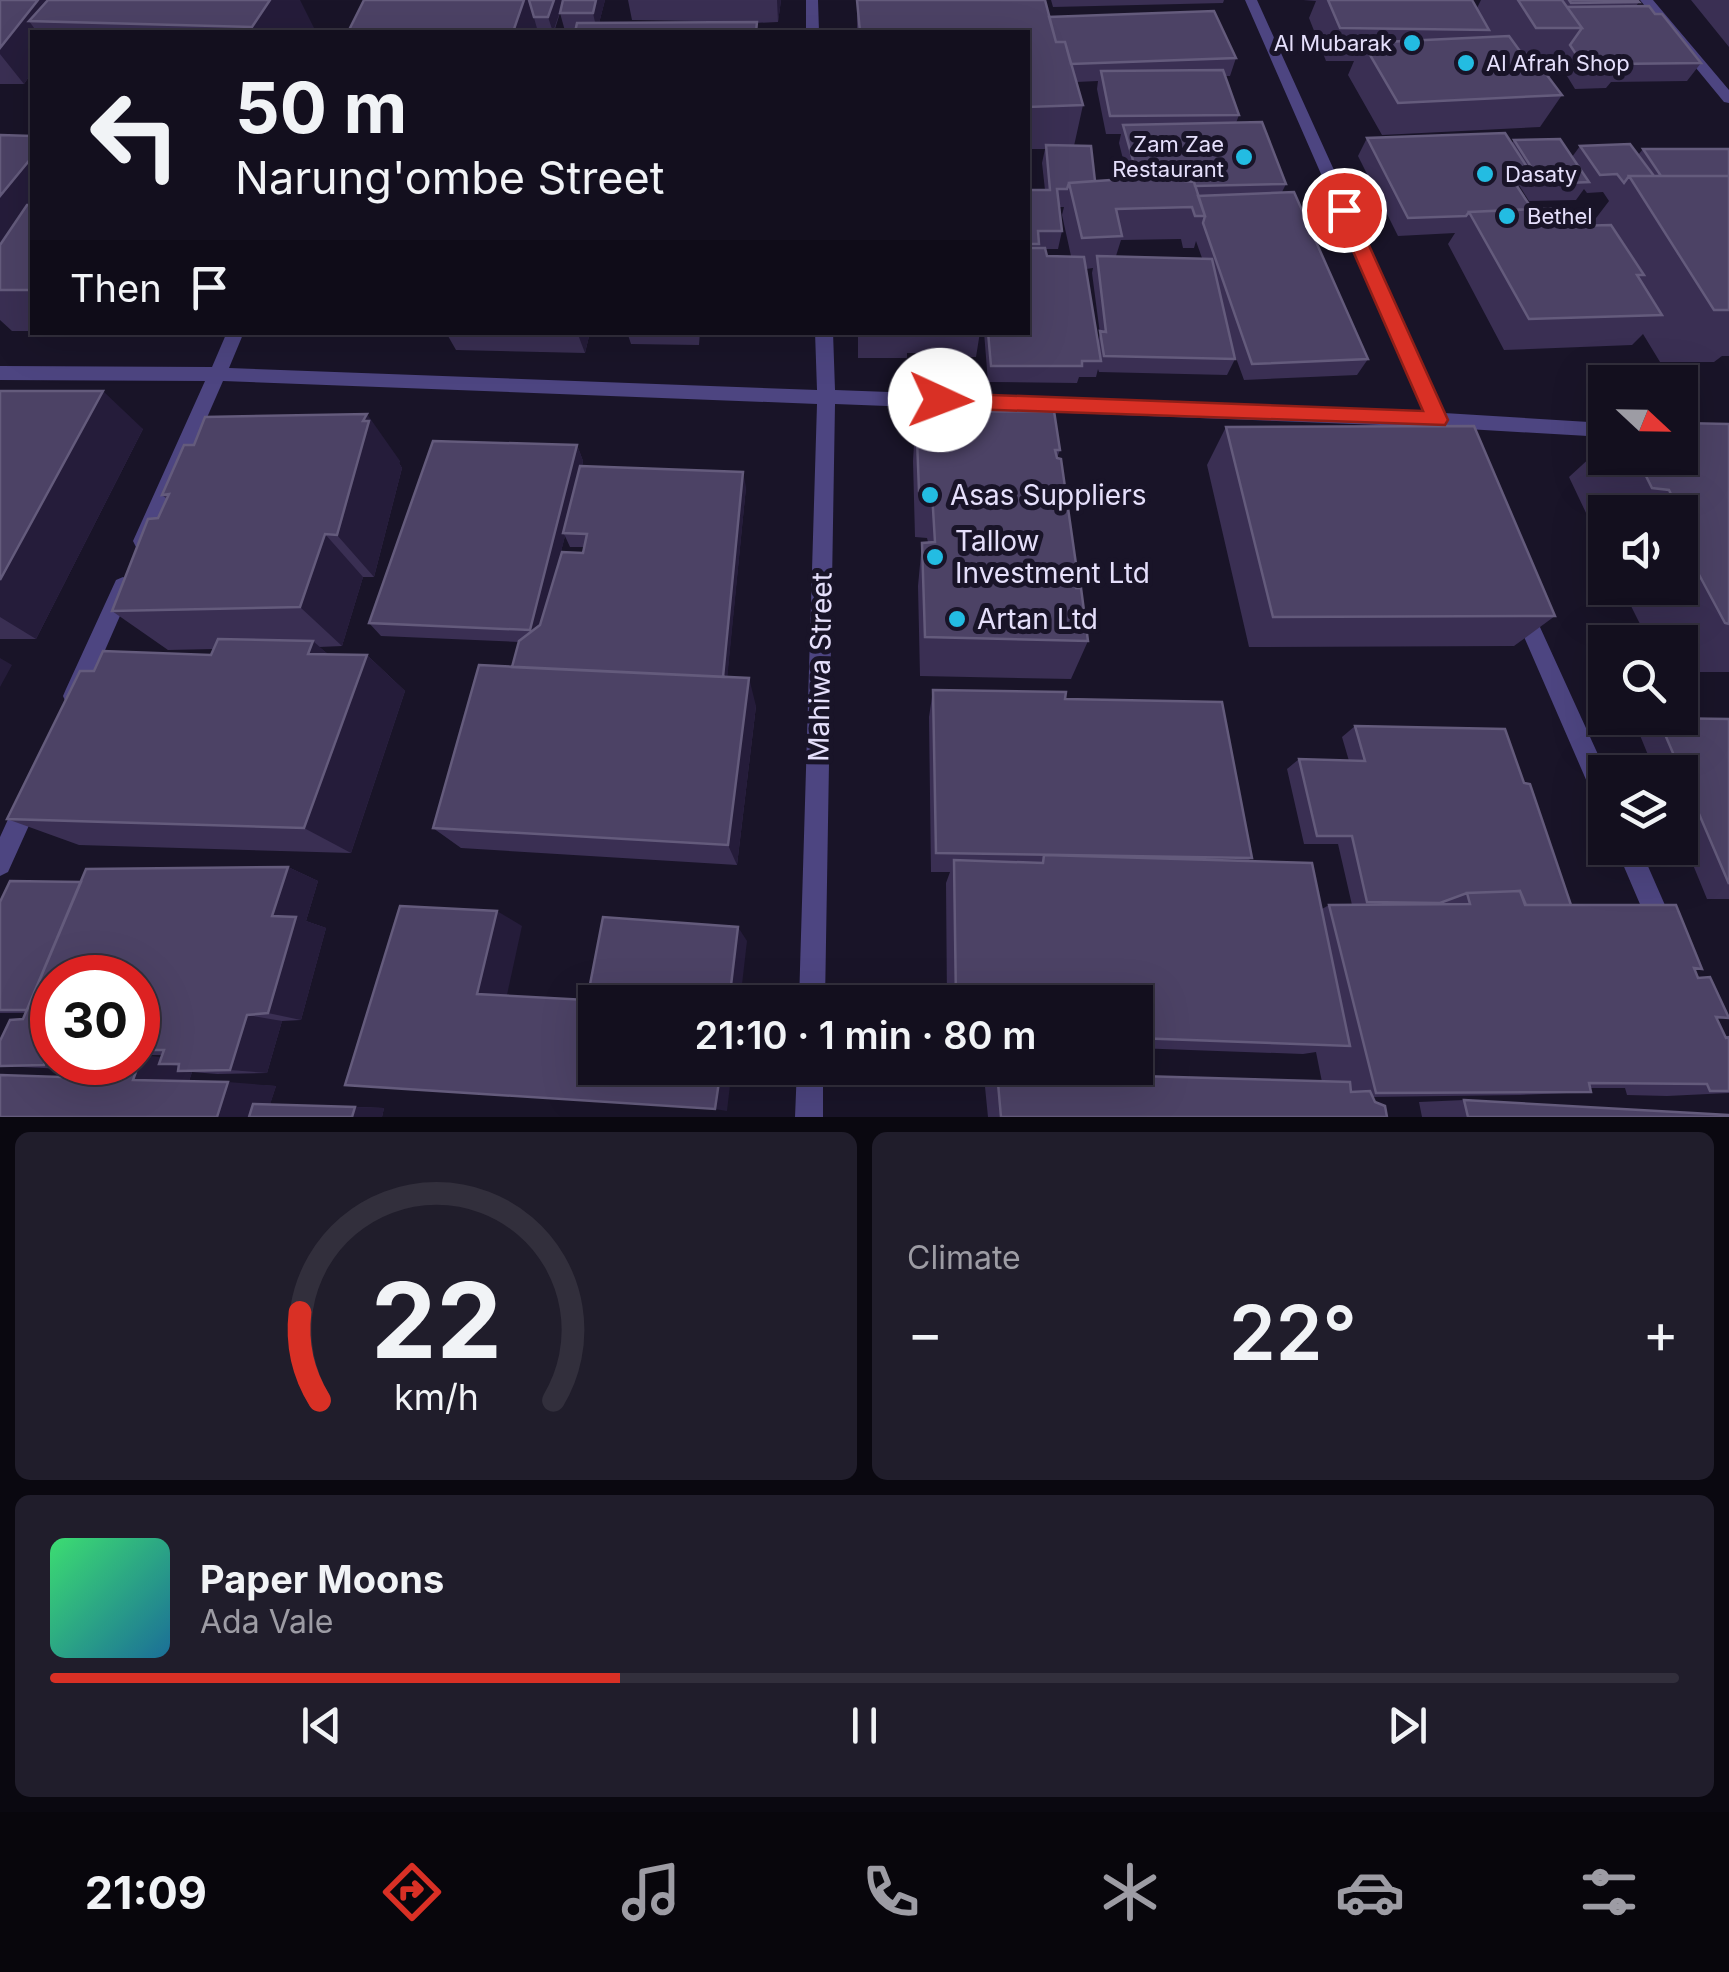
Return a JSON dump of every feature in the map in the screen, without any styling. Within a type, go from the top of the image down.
[{"type":"street","points":[[812,0],[813,30]]},
{"type":"street","points":[[1251,0],[1441,428]]},
{"type":"street","points":[[1646,0],[1729,100]]},
{"type":"street","points":[[64,719],[235,335]]},
{"type":"street","name":"Mahiwa Street","points":[[812,985],[826,396],[824,335]]},
{"type":"street","points":[[0,372],[217,374],[826,396],[1441,428],[1588,430]]},
{"type":"street","points":[[1517,599],[1588,758]]},
{"type":"street","points":[[0,864],[40,773]]},
{"type":"street","points":[[1636,865],[1674,952]]},
{"type":"street","points":[[809,1117],[810,1085]]},
{"type":"building","points":[[0,0],[38,0],[0,48]]},
{"type":"building","points":[[48,0],[270,0],[252,27],[29,21]]},
{"type":"building","points":[[364,0],[524,0],[514,30],[349,30]]},
{"type":"building","points":[[529,0],[554,0],[548,17],[534,17]]},
{"type":"building","points":[[563,0],[596,0],[593,13],[560,13]]},
{"type":"building","points":[[857,0],[1045,0],[1056,42],[1065,42],[1083,105],[1030,107],[1030,30],[860,30]]},
{"type":"building","points":[[1328,0],[1472,0],[1489,30],[1340,28]]},
{"type":"building","points":[[1518,0],[1562,0],[1582,28],[1536,28]]},
{"type":"building","points":[[1569,0],[1637,0],[1639,2],[1571,3]]},
{"type":"building","points":[[1649,6],[1655,14],[1662,14],[1701,63],[1613,64],[1618,71],[1587,71],[1570,45],[1582,28],[1567,7]]},
{"type":"building","points":[[1214,11],[1236,58],[1071,64],[1065,42],[1056,42],[1049,17]]},
{"type":"building","points":[[757,22],[756,30],[575,30],[577,23]]},
{"type":"building","points":[[1509,36],[1522,54],[1531,54],[1562,95],[1398,103],[1363,43]]},
{"type":"building","points":[[1223,70],[1239,115],[1110,116],[1101,71]]},
{"type":"building","points":[[1262,122],[1286,184],[1195,186],[1182,175],[1138,178],[1123,125]]},
{"type":"building","points":[[1505,133],[1529,170],[1507,171],[1532,209],[1469,212],[1466,216],[1408,218],[1367,138]]},
{"type":"building","points":[[0,135],[30,136],[30,159],[0,196]]},
{"type":"building","points":[[1560,139],[1589,182],[1542,184],[1514,140]]},
{"type":"building","points":[[1630,144],[1654,176],[1629,176],[1624,183],[1617,174],[1600,175],[1580,146]]},
{"type":"building","points":[[1046,145],[1091,146],[1095,181],[1069,183],[1067,189],[1057,189],[1062,231],[1038,231],[1039,244],[1030,244],[1030,190],[1050,190]]},
{"type":"building","points":[[1643,149],[1729,149],[1729,176],[1661,176]]},
{"type":"building","points":[[1182,175],[1185,181],[1194,182],[1205,216],[1195,216],[1192,207],[1116,209],[1122,236],[1082,238],[1069,183]]},
{"type":"building","points":[[1629,176],[1729,176],[1729,310],[1714,310]]},
{"type":"building","points":[[1294,192],[1368,359],[1252,364],[1203,223],[1205,216],[1198,196]]},
{"type":"building","points":[[30,205],[30,290],[0,290],[0,245]]},
{"type":"building","points":[[1564,208],[1575,226],[1611,225],[1644,275],[1637,275],[1662,315],[1529,319],[1469,212]]},
{"type":"building","points":[[1030,248],[1045,248],[1047,256],[1084,257],[1101,361],[1082,361],[1082,366],[991,366],[988,335],[1030,335]]},
{"type":"building","points":[[1097,256],[1212,259],[1235,359],[1104,356],[1100,331],[1106,332]]},
{"type":"building","points":[[0,391],[103,391],[0,580]]},
{"type":"building","points":[[1054,411],[1060,450],[1055,450],[1061,459],[1078,578],[1074,578],[1076,588],[1081,588],[1088,641],[925,637],[922,543],[935,542],[932,492],[919,491],[916,412]]},
{"type":"building","points":[[367,414],[363,421],[369,421],[337,535],[325,534],[300,607],[112,611],[148,519],[158,518],[169,494],[162,495],[184,445],[194,445],[205,417]]},
{"type":"building","points":[[1698,423],[1729,424],[1729,624],[1698,573],[1698,495],[1671,495],[1669,490],[1652,488],[1646,475],[1698,475]]},
{"type":"building","points":[[1474,426],[1555,616],[1273,617],[1226,427]]},
{"type":"building","points":[[433,441],[577,445],[530,630],[369,623]]},
{"type":"building","points":[[580,466],[743,472],[723,677],[512,667],[519,641],[540,625],[562,552],[583,553],[587,534],[563,533]]},
{"type":"building","points":[[218,639],[313,641],[308,654],[367,655],[304,828],[7,819],[80,671],[94,671],[103,651],[211,655]]},
{"type":"building","points":[[479,665],[749,678],[728,845],[433,828]]},
{"type":"building","points":[[933,690],[1066,692],[1065,699],[1222,702],[1252,858],[936,853]]},
{"type":"building","points":[[1698,719],[1729,719],[1729,884],[1698,812],[1698,755],[1674,755],[1665,735],[1698,735]]},
{"type":"building","points":[[1355,726],[1505,729],[1524,783],[1530,784],[1571,905],[1525,905],[1520,891],[1467,893],[1440,903],[1367,902],[1352,836],[1317,836],[1299,759],[1365,761]]},
{"type":"building","points":[[1044,855],[1312,863],[1350,1046],[1153,1039],[1153,985],[956,985],[954,860],[1043,863]]},
{"type":"building","points":[[288,867],[272,916],[296,917],[268,1013],[247,1015],[230,1070],[178,1071],[179,1064],[160,1064],[164,1050],[160,1050],[160,955],[50,955],[86,869]]},
{"type":"building","points":[[10,881],[81,882],[50,955],[30,955],[27,1010],[0,1010],[0,902]]},
{"type":"building","points":[[1520,891],[1526,905],[1676,905],[1702,969],[1694,968],[1698,978],[1710,977],[1729,1018],[1716,1017],[1726,1038],[1729,1037],[1729,1091],[1710,1091],[1707,1084],[1589,1083],[1591,1092],[1376,1093],[1329,905],[1470,904],[1467,893]]},
{"type":"building","points":[[400,906],[497,911],[477,994],[578,1000],[578,1085],[719,1085],[715,1109],[345,1085]]},
{"type":"building","points":[[603,917],[738,927],[731,985],[590,985]]},
{"type":"building","points":[[30,1002],[30,1065],[0,1066],[0,1041],[10,1020],[23,1019]]},
{"type":"building","points":[[0,1075],[30,1076],[30,1085],[228,1082],[217,1117],[0,1117]]},
{"type":"building","points":[[1153,1076],[1350,1082],[1351,1092],[1370,1091],[1375,1102],[1385,1106],[1387,1117],[1001,1117],[998,1085],[1153,1085]]},
{"type":"building","points":[[1464,1100],[1729,1115],[1729,1117],[1468,1117]]},
{"type":"building","points":[[253,1104],[355,1107],[352,1117],[249,1117]]},
{"type":"place","name":"Al Mubarak","points":[[1412,43]]},
{"type":"place","name":"Al Afrah Shop","points":[[1466,63]]},
{"type":"place","name":"Zam Zae Restaurant","points":[[1244,157]]},
{"type":"place","name":"Dasaty","points":[[1485,174]]},
{"type":"place","name":"Bethel","points":[[1507,216]]},
{"type":"place","name":"Asas Suppliers","points":[[930,495]]},
{"type":"place","name":"Tallow Investment Ltd","points":[[935,557]]},
{"type":"place","name":"Artan Ltd","points":[[957,619]]},
{"type":"route","points":[[940,400],[1437,420],[1344,210]]}]
